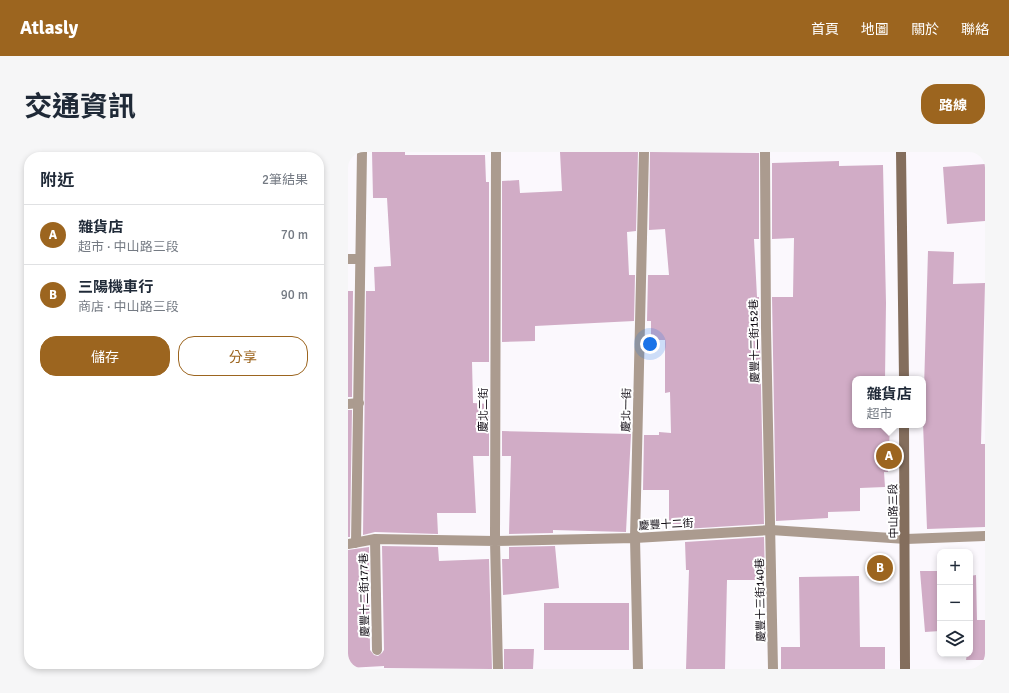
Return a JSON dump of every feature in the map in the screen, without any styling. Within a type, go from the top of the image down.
[{"type":"street","points":[[352,544],[359,403],[362,152]]},
{"type":"street","name":"慶北二街","points":[[496,152],[495,540],[498,669]]},
{"type":"street","name":"慶北一街","points":[[638,669],[635,538],[644,152]]},
{"type":"street","name":"慶豐十二街152巷","points":[[765,152],[766,328],[771,530]]},
{"type":"street","points":[[901,152],[904,376]]},
{"type":"street","points":[[348,259],[360,259]]},
{"type":"street","points":[[348,404],[359,403]]},
{"type":"street","name":"中山路三段","points":[[904,428],[906,539],[905,669]]},
{"type":"street","name":"慶豐十二街","points":[[352,544],[375,539],[495,540],[635,538],[771,530],[906,539],[985,536]]},
{"type":"street","name":"慶豐十三街140巷","points":[[771,530],[773,669]]},
{"type":"street","name":"慶豐十二街177巷","points":[[375,539],[377,650]]},
{"type":"building","points":[[372,152],[405,152],[405,155],[485,155],[486,182],[489,182],[489,362],[472,362],[473,403],[489,404],[489,456],[473,456],[476,513],[437,513],[438,534],[375,532],[363,535],[366,291],[375,291],[374,267],[391,266],[387,198],[373,198]]},
{"type":"building","points":[[560,152],[638,152],[636,231],[627,232],[629,275],[635,275],[634,321],[535,326],[535,341],[502,342],[502,181],[519,180],[520,193],[562,191]]},
{"type":"building","points":[[650,152],[759,153],[759,239],[754,239],[757,297],[759,297],[764,524],[684,529],[684,524],[669,524],[669,490],[643,490],[644,435],[659,435],[659,432],[671,433],[670,392],[665,393],[665,340],[651,340],[651,321],[647,321],[648,275],[669,275],[665,229],[649,230]]},
{"type":"building","points":[[839,161],[839,166],[883,165],[886,303],[885,376],[852,376],[852,428],[890,428],[888,472],[884,472],[885,487],[860,488],[860,511],[828,512],[828,518],[776,521],[772,297],[793,297],[794,238],[772,239],[772,163]]},
{"type":"building","points":[[985,164],[985,221],[947,224],[943,167]]},
{"type":"building","points":[[928,251],[954,252],[953,284],[985,283],[981,444],[985,444],[985,527],[927,529],[923,428],[926,428],[926,376],[924,376]]},
{"type":"building","points":[[348,291],[353,291],[352,397],[348,397]]},
{"type":"building","points":[[348,410],[352,410],[350,537],[348,537]]},
{"type":"building","points":[[502,431],[631,434],[626,532],[553,530],[553,533],[509,534],[511,456],[502,456]]},
{"type":"building","points":[[764,537],[765,580],[727,580],[725,669],[686,669],[689,570],[686,570],[685,542]]},
{"type":"building","points":[[382,546],[438,547],[439,561],[489,559],[492,669],[384,668],[384,666],[348,668],[348,550],[369,547],[370,650],[374,655],[378,656],[384,650]]},
{"type":"building","points":[[555,546],[559,588],[503,595],[502,559],[509,559],[509,547]]},
{"type":"building","points":[[920,571],[937,571],[937,631],[925,632]]},
{"type":"building","points":[[976,575],[977,620],[985,620],[985,660],[966,660],[966,657],[973,657],[973,576]]},
{"type":"building","points":[[859,576],[860,647],[885,647],[885,669],[781,669],[781,647],[800,647],[799,577]]},
{"type":"building","points":[[544,603],[629,603],[629,650],[544,650]]},
{"type":"building","points":[[504,649],[534,649],[533,669],[504,669]]},
{"type":"place","name":"雜貨店","points":[[889,456]]},
{"type":"place","name":"三陽機車行","points":[[880,568]]}]
